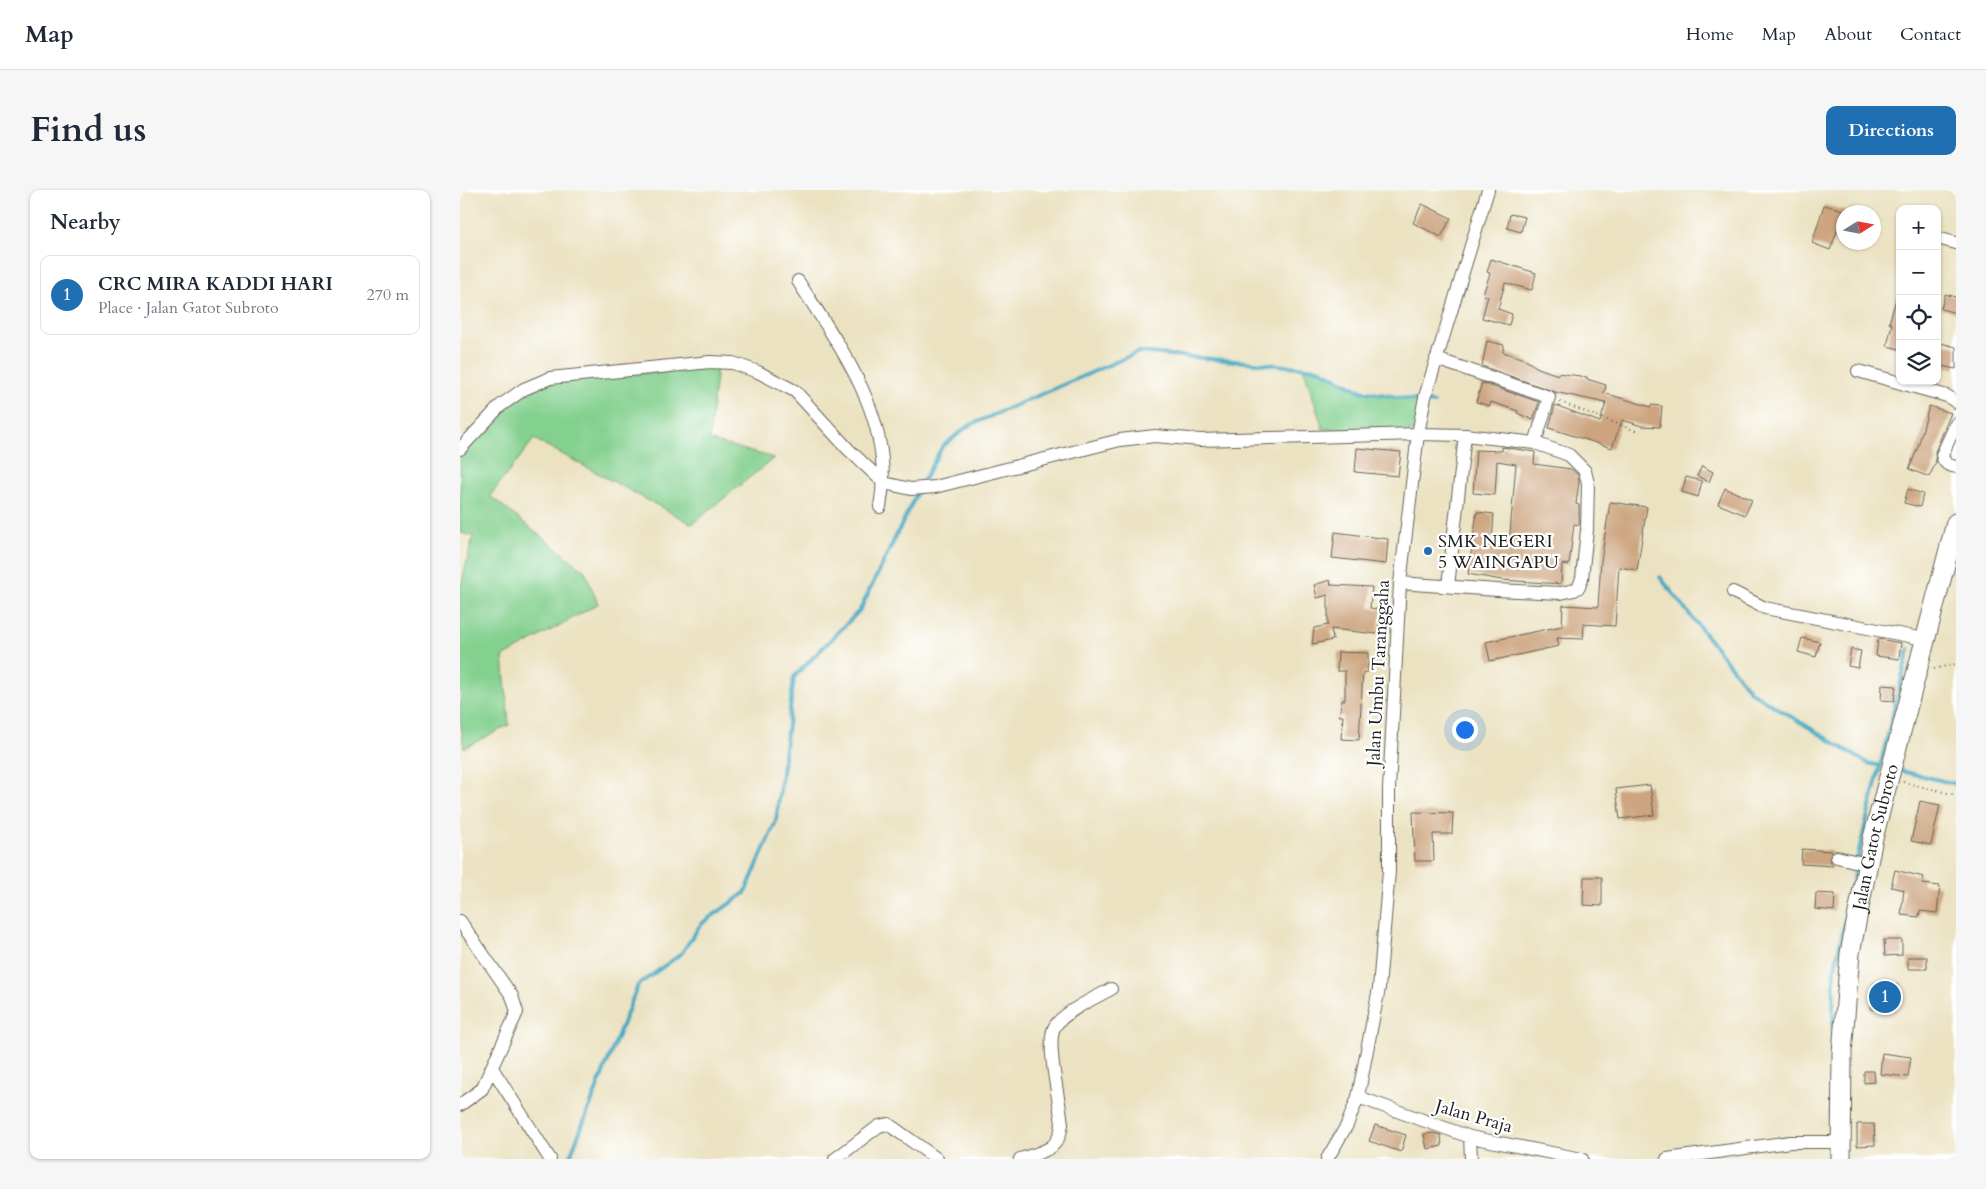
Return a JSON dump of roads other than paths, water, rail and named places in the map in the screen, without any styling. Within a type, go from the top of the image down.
[{"type":"highway","name":"Jalan Gatot Subroto","points":[[1834,1146],[1846,984],[1860,863],[1890,772],[1956,522]]},
{"type":"street","name":"Jalan Umbu Taranggaha","points":[[1327,1159],[1347,1124],[1358,1097],[1377,1005],[1389,871],[1390,780],[1400,583],[1418,434],[1424,402],[1436,358],[1488,190]]},
{"type":"street","points":[[1941,239],[1956,243]]},
{"type":"street","points":[[798,281],[838,343],[867,394],[879,436],[884,483],[880,507]]},
{"type":"street","points":[[1436,358],[1549,397],[1535,443]]},
{"type":"street","points":[[460,449],[500,406],[524,389],[550,378],[710,362],[733,363],[758,372],[796,391],[854,456],[884,483],[911,489],[935,487],[1140,436],[1200,440],[1418,434],[1465,435],[1535,443],[1570,455],[1585,470],[1588,483],[1588,530],[1582,578],[1579,586],[1574,590],[1561,593],[1400,583]]},
{"type":"street","points":[[1858,371],[1947,396],[1956,402]]},
{"type":"street","points":[[1956,424],[1942,455],[1943,461],[1948,465],[1956,466]]},
{"type":"street","points":[[1448,586],[1465,435]]},
{"type":"street","points":[[1733,592],[1764,608],[1924,639]]},
{"type":"street","points":[[1837,856],[1860,863]]},
{"type":"street","points":[[460,921],[516,1005],[517,1012],[479,1092],[460,1105]]},
{"type":"street","points":[[1020,1159],[1049,1149],[1058,1141],[1061,1133],[1062,1124],[1052,1046],[1054,1026],[1065,1016],[1111,989]]},
{"type":"street","points":[[492,1068],[550,1159]]},
{"type":"street","name":"Jalan Praja","points":[[1358,1097],[1470,1136],[1582,1159]]},
{"type":"street","points":[[835,1159],[879,1126],[888,1124],[937,1159]]},
{"type":"street","points":[[1470,1136],[1471,1159]]},
{"type":"street","points":[[1667,1159],[1790,1142],[1834,1146]]},
{"type":"waterway","points":[[921,485],[942,447],[968,426],[1139,352],[1319,369],[1361,391],[1434,403]]},
{"type":"waterway","points":[[569,1159],[638,985],[681,954],[701,924],[745,893],[776,821],[794,677],[860,610],[918,491]]},
{"type":"waterway","points":[[1660,577],[1751,692],[1867,763],[1881,766]]},
{"type":"waterway","points":[[1830,1159],[1834,973],[1860,847],[1909,649]]},
{"type":"waterway","points":[[1897,770],[1956,784]]},
{"type":"place","name":"SMK NEGERI 5 WAINGAPU","points":[[1428,551]]},
{"type":"place","name":"CRC MIRA KADDI HARI","points":[[1885,997]]}]
